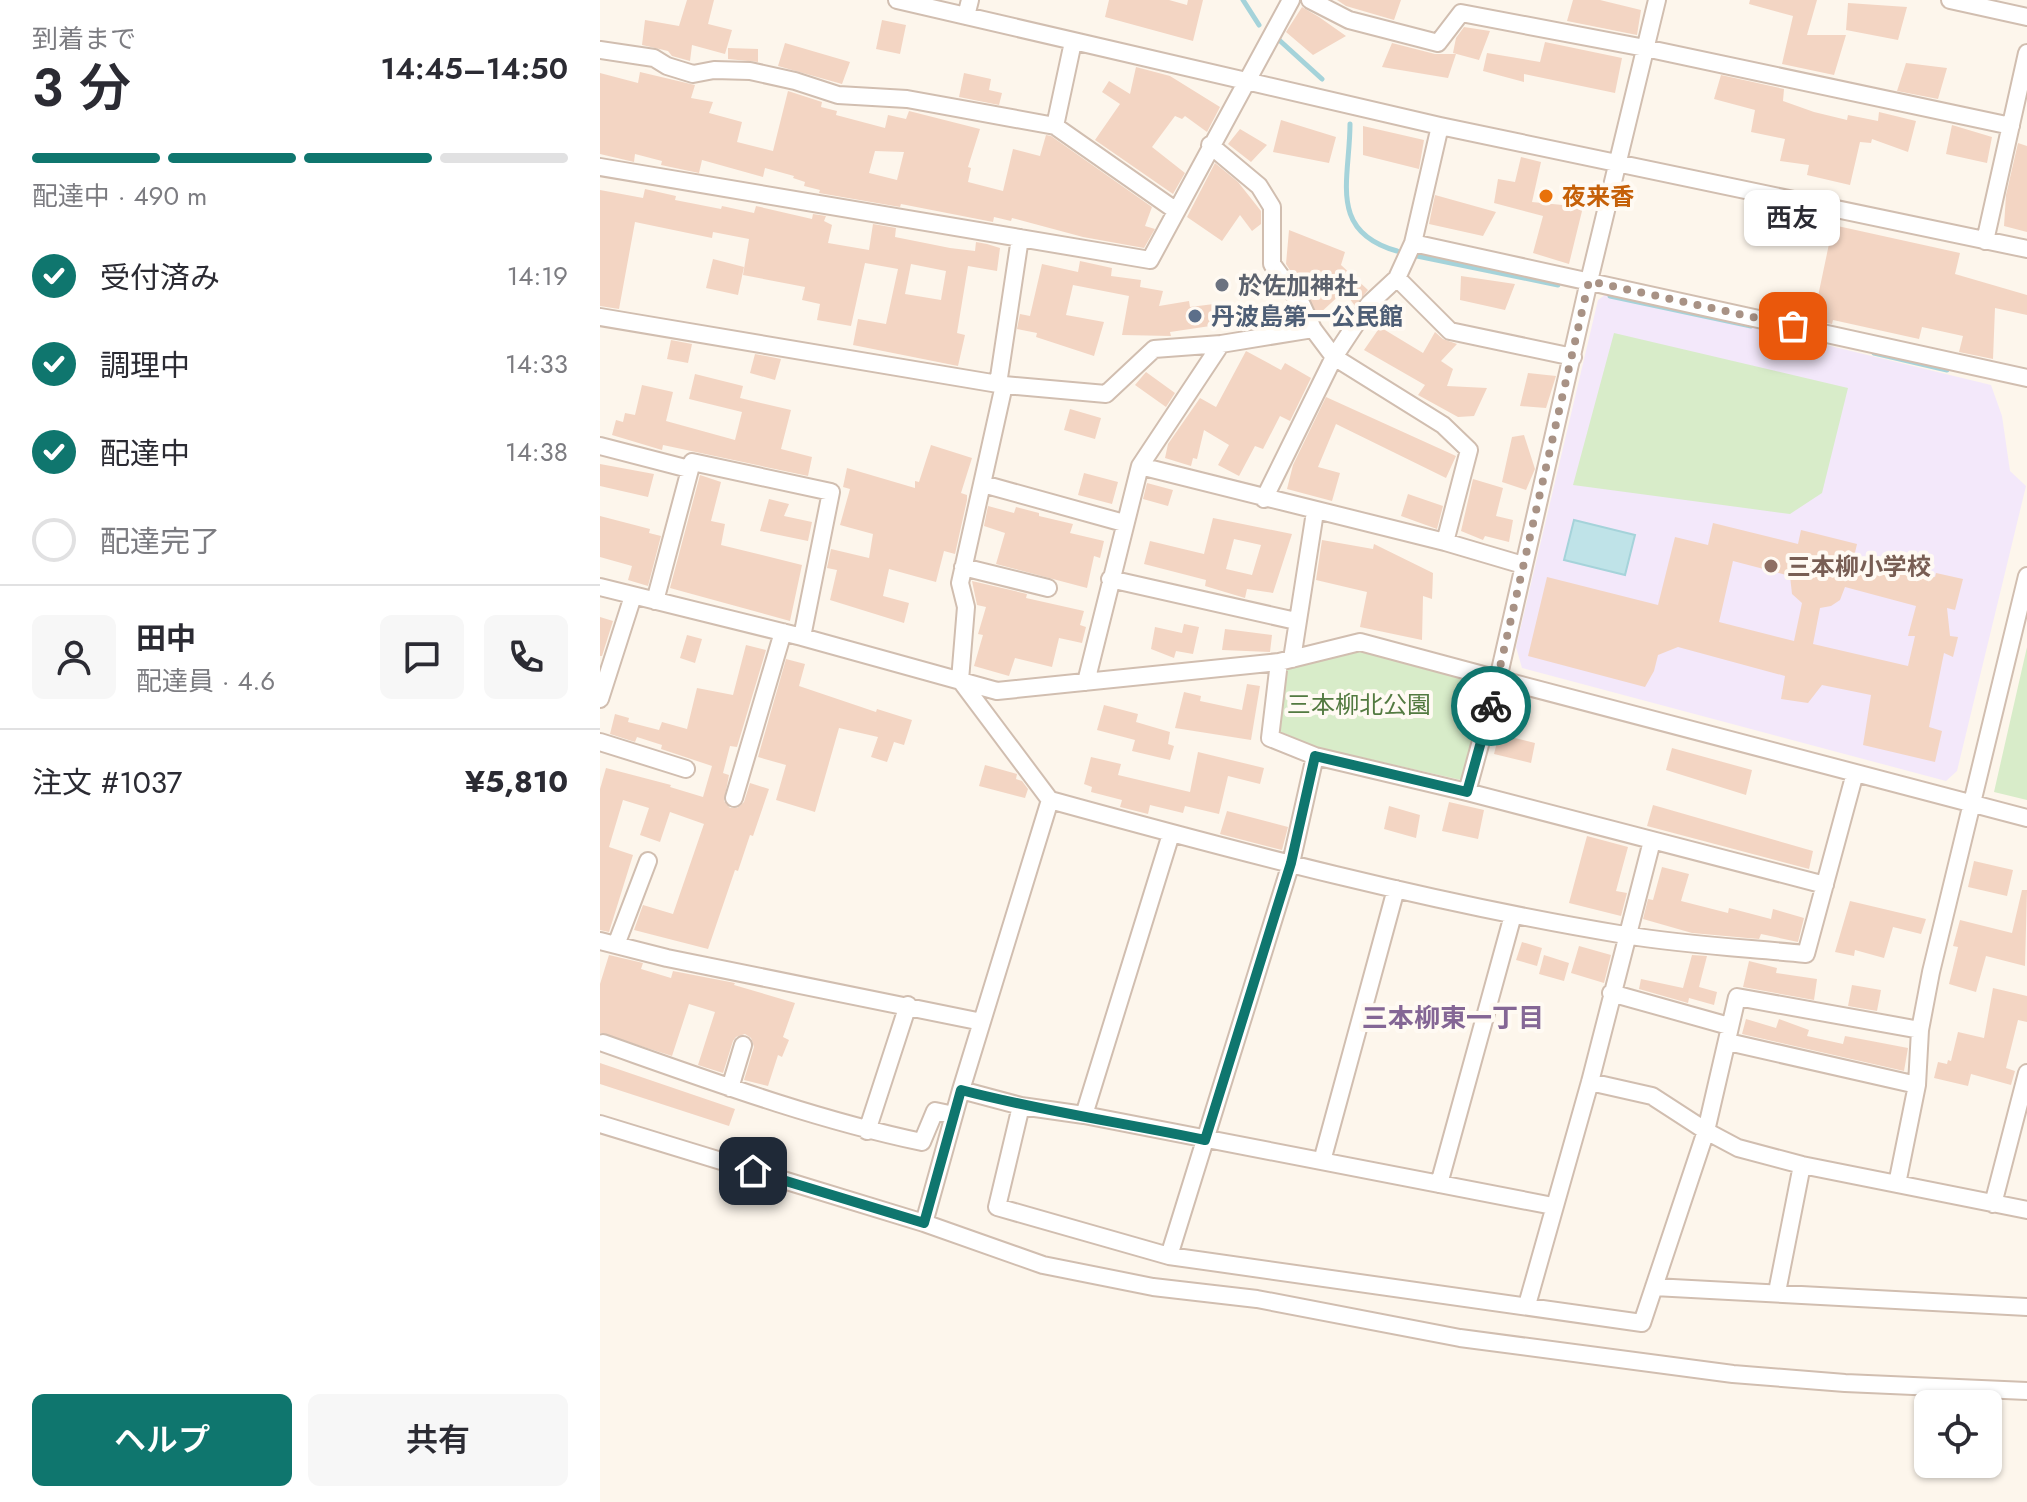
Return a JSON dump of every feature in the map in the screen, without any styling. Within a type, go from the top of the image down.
[{"type":"street","points":[[897,0],[968,8],[1073,42],[1246,79],[1440,126],[2027,249]]},
{"type":"street","points":[[600,167],[1150,260],[1291,0]]},
{"type":"street","points":[[1310,0],[1349,20],[1438,43],[1458,7],[2011,126]]},
{"type":"street","points":[[1467,792],[1498,679],[1657,0]]},
{"type":"street","points":[[1950,0],[2027,17]]},
{"type":"street","points":[[1055,126],[1073,42]]},
{"type":"street","points":[[600,50],[654,58],[667,66],[693,74],[714,70],[750,71],[838,95],[907,99],[1055,126],[1175,210]]},
{"type":"street","points":[[1985,241],[2027,53]]},
{"type":"street","points":[[1264,499],[1334,357],[1369,304],[1397,278],[1413,243],[1440,126]]},
{"type":"street","points":[[1210,145],[1259,186],[1272,207],[1272,264],[1334,357],[1443,425],[1469,450],[1445,542]]},
{"type":"street","points":[[1020,238],[1001,384],[983,484],[960,583],[966,607],[960,680],[1050,800],[1171,834],[1513,915],[1628,936],[1806,954],[1855,773]]},
{"type":"street","points":[[1413,243],[2027,378]]},
{"type":"street","points":[[1397,278],[1450,331],[1573,357]]},
{"type":"street","points":[[600,317],[1001,384],[1106,394],[1154,349],[1221,344],[1313,329]]},
{"type":"street","points":[[1086,682],[1140,466],[1155,439],[1188,398],[1221,344]]},
{"type":"street","points":[[600,446],[689,469]]},
{"type":"street","points":[[655,601],[692,462],[831,492],[802,637]]},
{"type":"street","points":[[1140,466],[1445,542],[1523,565]]},
{"type":"street","points":[[983,484],[1124,523]]},
{"type":"street","points":[[1315,512],[1296,621],[1270,738],[1315,756],[1825,885]]},
{"type":"street","points":[[963,567],[1048,588]]},
{"type":"street","points":[[1897,1184],[1917,1085],[1920,1030],[1970,804],[2027,576]]},
{"type":"street","points":[[1110,579],[1296,621]]},
{"type":"street","points":[[600,587],[783,632],[997,691],[1285,660],[1360,642],[2027,818]]},
{"type":"street","points":[[600,699],[633,596]]},
{"type":"street","points":[[734,798],[783,632]]},
{"type":"street","points":[[600,742],[686,769]]},
{"type":"street","points":[[1169,1256],[1291,863],[1315,756]]},
{"type":"street","points":[[924,1223],[961,1090],[1050,800]]},
{"type":"street","points":[[1084,1115],[1171,834]]},
{"type":"street","points":[[1527,1305],[1590,1082],[1652,841]]},
{"type":"street","points":[[648,861],[608,943],[667,958],[982,1022]]},
{"type":"street","points":[[1322,1161],[1396,889]]},
{"type":"street","points":[[1439,1184],[1513,915]]},
{"type":"street","points":[[1611,993],[1728,1034],[1917,1085]]},
{"type":"street","points":[[1021,1106],[997,1207],[1169,1256],[1642,1323],[1706,1131],[1737,997],[1920,1030]]},
{"type":"street","points":[[867,1131],[908,1005]]},
{"type":"street","points":[[603,1043],[730,1088],[867,1131],[922,1142],[935,1111],[954,1115]]},
{"type":"street","points":[[730,1088],[743,1045]]},
{"type":"street","points":[[1993,1204],[2027,1073]]},
{"type":"street","points":[[1590,1082],[1652,1096],[1738,1148],[1802,1165],[2027,1210]]},
{"type":"street","points":[[961,1090],[1021,1106],[1084,1115],[1553,1206]]},
{"type":"street","points":[[600,1124],[924,1223],[1043,1265],[1153,1287],[1257,1299],[1460,1338],[1733,1374],[2027,1391]]},
{"type":"street","points":[[1777,1292],[1802,1165]]},
{"type":"street","points":[[1654,1287],[2027,1307]]},
{"type":"shaded area","name":"三本柳小学校","points":[[1609,292],[1991,385],[2002,416],[2010,471],[2026,486],[1957,771],[1946,781],[1522,668],[1516,647],[1598,300]]},
{"type":"green space","points":[[1614,333],[1848,388],[1822,493],[1790,514],[1573,485]]},
{"type":"green space","points":[[2027,647],[2027,800],[1994,792]]},
{"type":"green space","name":"三本柳北公園","points":[[1358,650],[1488,683],[1461,780],[1316,747],[1279,731],[1284,670]]},
{"type":"water","points":[[1574,520],[1635,535],[1625,575],[1564,560]]},
{"type":"building","points":[[687,0],[714,0],[708,24],[732,30],[725,54],[692,45],[690,61],[672,56],[668,51],[642,45],[645,20],[679,26]]},
{"type":"building","points":[[1109,0],[1169,0],[1187,5],[1188,0],[1203,0],[1193,41],[1105,17]]},
{"type":"building","points":[[1337,0],[1401,0],[1394,20],[1346,6]]},
{"type":"building","points":[[1573,0],[1600,0],[1641,10],[1637,35],[1567,21]]},
{"type":"building","points":[[1750,0],[1817,0],[1807,35],[1846,35],[1834,75],[1782,64],[1793,16],[1749,4]]},
{"type":"building","points":[[1848,3],[1907,7],[1898,40],[1846,30]]},
{"type":"building","points":[[1302,7],[1346,36],[1313,55],[1286,32]]},
{"type":"building","points":[[882,20],[906,25],[900,54],[876,49]]},
{"type":"building","points":[[1464,27],[1490,31],[1479,60],[1453,53],[1456,38]]},
{"type":"building","points":[[1545,42],[1622,58],[1615,93],[1524,74],[1524,82],[1483,71],[1487,53],[1540,62]]},
{"type":"building","points":[[785,43],[850,62],[842,84],[778,66]]},
{"type":"building","points":[[1392,43],[1435,54],[1456,54],[1448,78],[1382,67]]},
{"type":"building","points":[[728,48],[758,49],[758,62],[728,59]]},
{"type":"building","points":[[1906,63],[1947,68],[1938,99],[1897,91]]},
{"type":"building","points":[[1136,67],[1170,76],[1220,107],[1207,132],[1185,116],[1182,119],[1175,116],[1152,147],[1185,173],[1173,194],[1095,140],[1120,104],[1102,92],[1109,81],[1130,94]]},
{"type":"building","points":[[640,72],[695,85],[691,98],[713,102],[709,113],[742,122],[737,142],[773,151],[788,91],[822,102],[821,107],[837,111],[836,115],[885,128],[888,115],[906,119],[909,111],[980,129],[968,167],[971,168],[968,182],[1003,191],[1013,149],[1040,156],[1046,135],[1051,136],[1152,207],[1145,226],[1155,229],[1144,248],[1083,237],[1012,218],[1011,221],[994,217],[993,222],[901,204],[900,207],[819,193],[820,190],[804,186],[805,182],[794,176],[765,168],[763,177],[702,160],[699,173],[661,165],[662,161],[635,154],[634,162],[600,154],[600,73],[638,83]],"holes":[[[875,151],[904,152],[897,180],[869,173]]]},
{"type":"building","points":[[964,73],[991,79],[989,90],[1002,93],[999,105],[959,97]]},
{"type":"building","points":[[1721,75],[1784,89],[1783,101],[1847,120],[1848,115],[1878,121],[1879,112],[1916,121],[1908,152],[1872,139],[1871,143],[1860,142],[1850,185],[1807,175],[1809,165],[1780,161],[1785,139],[1751,132],[1755,110],[1714,99]]},
{"type":"building","points":[[1281,120],[1336,137],[1329,163],[1273,152]]},
{"type":"building","points":[[1952,125],[1992,137],[1987,163],[1946,154]]},
{"type":"building","points":[[1363,126],[1424,140],[1419,169],[1363,155]]},
{"type":"building","points":[[1240,129],[1267,145],[1251,162],[1228,144]]},
{"type":"building","points":[[2018,143],[2027,146],[2027,232],[2004,226],[2006,195]]},
{"type":"building","points":[[1521,157],[1541,162],[1532,202],[1583,207],[1569,264],[1533,253],[1543,216],[1494,203],[1498,179],[1515,182]]},
{"type":"building","points":[[1215,163],[1238,182],[1261,211],[1261,224],[1252,231],[1240,215],[1222,241],[1187,217]]},
{"type":"building","points":[[645,189],[676,196],[675,200],[721,209],[722,206],[754,213],[756,206],[812,219],[813,214],[826,216],[824,221],[832,225],[828,243],[869,250],[873,224],[896,228],[895,237],[950,248],[975,251],[976,242],[987,244],[1000,248],[997,271],[968,266],[957,333],[965,335],[958,366],[853,345],[858,319],[886,324],[898,269],[865,263],[851,326],[817,320],[820,304],[802,300],[805,287],[743,275],[749,239],[713,232],[712,238],[635,222],[619,309],[600,306],[600,190],[643,198]],"holes":[[[911,264],[946,271],[941,300],[905,294]]]},
{"type":"building","points":[[1435,195],[1496,212],[1483,236],[1429,224]]},
{"type":"building","points":[[1833,225],[1960,253],[1955,274],[2027,295],[2027,315],[1995,308],[1993,359],[1959,352],[1963,336],[1922,327],[1919,339],[1833,320],[1832,324],[1813,320]]},
{"type":"building","points":[[1289,230],[1345,252],[1341,265],[1368,290],[1355,306],[1344,291],[1318,315],[1286,264]]},
{"type":"building","points":[[713,259],[744,267],[738,295],[706,288]]},
{"type":"building","points":[[1080,261],[1112,268],[1111,276],[1141,280],[1140,287],[1163,291],[1159,306],[1189,301],[1190,307],[1214,304],[1217,325],[1170,332],[1171,336],[1122,335],[1129,296],[1073,285],[1066,315],[1104,322],[1094,356],[1036,337],[1037,333],[1017,329],[1020,314],[1030,316],[1042,264],[1078,272]]},
{"type":"building","points":[[1461,276],[1515,284],[1505,310],[1460,300]]},
{"type":"building","points":[[1380,327],[1423,353],[1435,332],[1457,344],[1441,361],[1453,369],[1447,386],[1487,388],[1474,416],[1458,417],[1418,395],[1425,385],[1364,350]]},
{"type":"building","points":[[671,340],[692,344],[688,363],[667,359]]},
{"type":"building","points":[[1246,351],[1281,370],[1285,363],[1311,378],[1290,421],[1280,416],[1263,449],[1255,446],[1239,476],[1218,465],[1229,445],[1204,430],[1197,459],[1193,458],[1191,466],[1165,458],[1168,444],[1200,398],[1216,407]]},
{"type":"building","points":[[755,354],[781,359],[775,380],[750,373]]},
{"type":"building","points":[[1146,372],[1175,393],[1166,407],[1135,385]]},
{"type":"building","points":[[1528,373],[1556,376],[1546,408],[1520,406]]},
{"type":"building","points":[[695,374],[743,386],[740,398],[791,410],[781,449],[812,457],[808,476],[663,445],[662,450],[612,435],[616,420],[623,422],[625,413],[635,415],[642,385],[673,392],[666,421],[735,440],[742,412],[689,399]]},
{"type":"building","points":[[1326,397],[1456,456],[1446,478],[1336,424],[1318,467],[1340,473],[1332,501],[1287,489],[1293,465]]},
{"type":"building","points":[[1070,409],[1101,418],[1095,439],[1064,430]]},
{"type":"building","points":[[1524,435],[1535,469],[1526,490],[1502,482],[1512,437]]},
{"type":"building","points":[[931,445],[972,458],[961,493],[967,495],[967,500],[955,554],[944,551],[936,582],[889,569],[883,596],[909,603],[904,623],[830,600],[837,570],[827,568],[831,549],[869,558],[873,534],[840,525],[850,489],[843,487],[847,468],[915,488],[915,481],[919,482]]},
{"type":"building","points":[[600,464],[654,474],[648,497],[600,486]]},
{"type":"building","points":[[1084,473],[1118,482],[1112,504],[1078,495]]},
{"type":"building","points":[[700,475],[721,482],[711,521],[725,524],[721,545],[802,565],[790,621],[670,588]]},
{"type":"building","points":[[1473,479],[1503,488],[1496,516],[1513,520],[1509,542],[1485,536],[1483,540],[1461,531]]},
{"type":"building","points":[[1147,483],[1173,490],[1168,506],[1143,499]]},
{"type":"building","points":[[1408,494],[1443,506],[1437,529],[1401,516]]},
{"type":"building","points":[[769,499],[789,504],[784,516],[812,522],[808,541],[760,531]]},
{"type":"building","points":[[988,506],[1014,513],[1016,507],[1039,513],[1039,516],[1073,524],[1070,533],[1104,541],[1100,558],[1094,556],[1087,588],[996,564],[1005,533],[984,526]]},
{"type":"building","points":[[600,516],[650,529],[649,533],[661,536],[648,586],[628,580],[632,566],[600,557]]},
{"type":"building","points":[[1213,518],[1292,534],[1273,593],[1247,589],[1245,598],[1205,586],[1206,580],[1144,564],[1150,541],[1204,554]],"holes":[[[1234,539],[1261,545],[1252,575],[1226,569]]]},
{"type":"building","points":[[1713,523],[1798,544],[1801,530],[1857,544],[1854,557],[1935,577],[1936,573],[1963,579],[1955,610],[1947,608],[1950,636],[1958,637],[1953,657],[1944,653],[1929,727],[1942,731],[1935,762],[1863,745],[1871,695],[1822,685],[1808,703],[1781,699],[1785,676],[1678,647],[1658,655],[1645,687],[1528,656],[1547,577],[1658,605],[1675,537],[1708,545]],"holes":[[[1733,561],[1790,576],[1792,594],[1802,603],[1794,641],[1719,622]],[[1845,587],[1916,606],[1908,636],[1915,636],[1908,666],[1813,644],[1820,608],[1840,600]]]},
{"type":"building","points":[[1322,540],[1373,549],[1374,544],[1433,573],[1432,599],[1423,596],[1422,640],[1360,627],[1367,592],[1316,580]]},
{"type":"building","points":[[972,581],[1027,594],[1026,598],[1084,611],[1080,625],[1086,627],[1082,643],[1059,638],[1052,667],[1015,658],[1009,676],[974,666],[983,635],[978,634],[986,607],[977,605]]},
{"type":"building","points":[[600,617],[613,621],[602,656],[600,656]]},
{"type":"building","points":[[1184,624],[1199,627],[1193,654],[1176,651],[1174,658],[1151,649],[1155,627],[1182,633]]},
{"type":"building","points":[[1225,629],[1272,635],[1270,652],[1222,650]]},
{"type":"building","points":[[687,635],[702,639],[695,663],[680,658]]},
{"type":"building","points":[[746,645],[766,650],[737,747],[730,746],[723,773],[729,775],[724,801],[730,808],[737,808],[744,802],[750,783],[769,789],[753,836],[750,835],[738,871],[735,870],[708,949],[634,930],[643,905],[673,914],[704,824],[670,812],[660,842],[640,835],[649,808],[623,800],[609,847],[633,855],[609,932],[600,930],[600,789],[606,768],[703,797],[712,766],[661,749],[662,745],[637,737],[635,742],[610,734],[615,714],[629,718],[628,722],[659,730],[662,722],[687,729],[697,688],[733,695]]},
{"type":"building","points":[[786,659],[805,664],[799,686],[876,712],[877,709],[912,720],[904,745],[894,742],[887,762],[871,757],[878,737],[839,728],[815,812],[776,800],[786,765],[758,757]]},
{"type":"building","points":[[1247,684],[1260,686],[1251,740],[1175,728],[1184,692],[1201,696],[1200,701],[1242,710]]},
{"type":"building","points":[[1104,705],[1138,714],[1136,722],[1170,732],[1168,744],[1174,746],[1170,760],[1132,751],[1135,740],[1097,730]]},
{"type":"building","points":[[1499,734],[1535,743],[1531,763],[1494,754]]},
{"type":"building","points":[[1672,748],[1752,770],[1746,795],[1666,770]]},
{"type":"building","points":[[1198,752],[1264,768],[1260,784],[1228,776],[1219,814],[1185,806],[1183,813],[1150,805],[1148,814],[1120,807],[1122,800],[1091,792],[1092,787],[1084,784],[1091,757],[1121,764],[1118,775],[1190,792]]},
{"type":"building","points":[[985,765],[1017,774],[1016,779],[1028,789],[1025,798],[979,786]]},
{"type":"building","points":[[1449,802],[1484,810],[1478,839],[1442,831]]},
{"type":"building","points":[[1653,805],[1813,851],[1809,869],[1647,826]]},
{"type":"building","points":[[1389,806],[1420,815],[1416,838],[1384,829]]},
{"type":"building","points":[[1227,811],[1288,827],[1282,850],[1220,834]]},
{"type":"building","points":[[1587,836],[1628,847],[1616,891],[1627,893],[1621,916],[1569,903]]},
{"type":"building","points":[[1974,861],[2013,870],[2007,896],[1968,887]]},
{"type":"building","points":[[1662,867],[1689,874],[1681,901],[1728,913],[1729,908],[1771,919],[1773,909],[1804,918],[1798,942],[1761,934],[1759,939],[1692,933],[1643,919],[1648,899],[1653,900]]},
{"type":"building","points":[[2022,890],[2027,890],[2025,966],[1986,956],[1976,992],[1949,984],[1958,947],[1953,946],[1960,920],[2012,933]]},
{"type":"building","points":[[1850,901],[1926,919],[1921,934],[1893,927],[1884,958],[1855,950],[1854,956],[1835,952]]},
{"type":"building","points":[[1522,942],[1542,948],[1537,966],[1516,960]]},
{"type":"building","points":[[1579,946],[1611,955],[1604,983],[1571,973]]},
{"type":"building","points":[[609,955],[643,963],[641,969],[671,978],[673,971],[735,983],[795,1003],[783,1037],[789,1040],[782,1057],[778,1055],[768,1086],[744,1080],[754,1047],[751,1038],[745,1034],[733,1041],[723,1073],[698,1065],[715,1012],[689,1004],[672,1056],[600,1033],[600,984]]},
{"type":"building","points":[[1544,955],[1569,963],[1564,981],[1539,974]]},
{"type":"building","points":[[1692,955],[1707,956],[1699,987],[1717,992],[1714,1005],[1689,998],[1688,1003],[1639,989],[1641,979],[1683,988]]},
{"type":"building","points":[[1749,961],[1777,968],[1776,973],[1817,979],[1814,1000],[1743,987]]},
{"type":"building","points":[[1852,985],[1881,990],[1877,1011],[1848,1006]]},
{"type":"building","points":[[1993,988],[2027,996],[2027,1022],[2018,1020],[2006,1068],[2015,1071],[2011,1085],[1971,1074],[1968,1086],[1934,1078],[1938,1062],[1947,1064],[1948,1060],[1951,1061],[1958,1032],[1984,1038]]},
{"type":"building","points":[[1746,1019],[1776,1028],[1779,1019],[1809,1030],[1807,1036],[1843,1044],[1845,1036],[1908,1048],[1904,1071],[1742,1034]]},
{"type":"building","points":[[600,1063],[735,1109],[729,1126],[600,1084]]},
{"type":"waterway","points":[[1243,0],[1259,25]]},
{"type":"waterway","points":[[1278,39],[1322,79]]},
{"type":"waterway","points":[[1350,124],[1346,183],[1351,217],[1360,230],[1375,242],[1397,251]]},
{"type":"waterway","points":[[1417,256],[1558,285]]},
{"type":"waterway","points":[[1610,296],[1751,326]]},
{"type":"waterway","points":[[1874,353],[1947,370]]},
{"type":"way so far","points":[[1491,706],[1589,281],[1793,326]]},
{"type":"place","name":"夜来香","points":[[1546,196]]},
{"type":"place","name":"於佐加神社","points":[[1222,285]]},
{"type":"place","name":"丹波島第一公民館","points":[[1195,316]]},
{"type":"place","name":"西友","points":[[1793,326]]},
{"type":"place","name":"三本柳小学校","points":[[1771,566]]},
{"type":"district","name":"三本柳東一丁目","points":[[1453,1018]]},
{"type":"route","points":[[753,1171],[924,1223],[961,1090],[1021,1106],[1084,1115],[1205,1140],[1291,863],[1315,756],[1467,792],[1491,706]]}]
